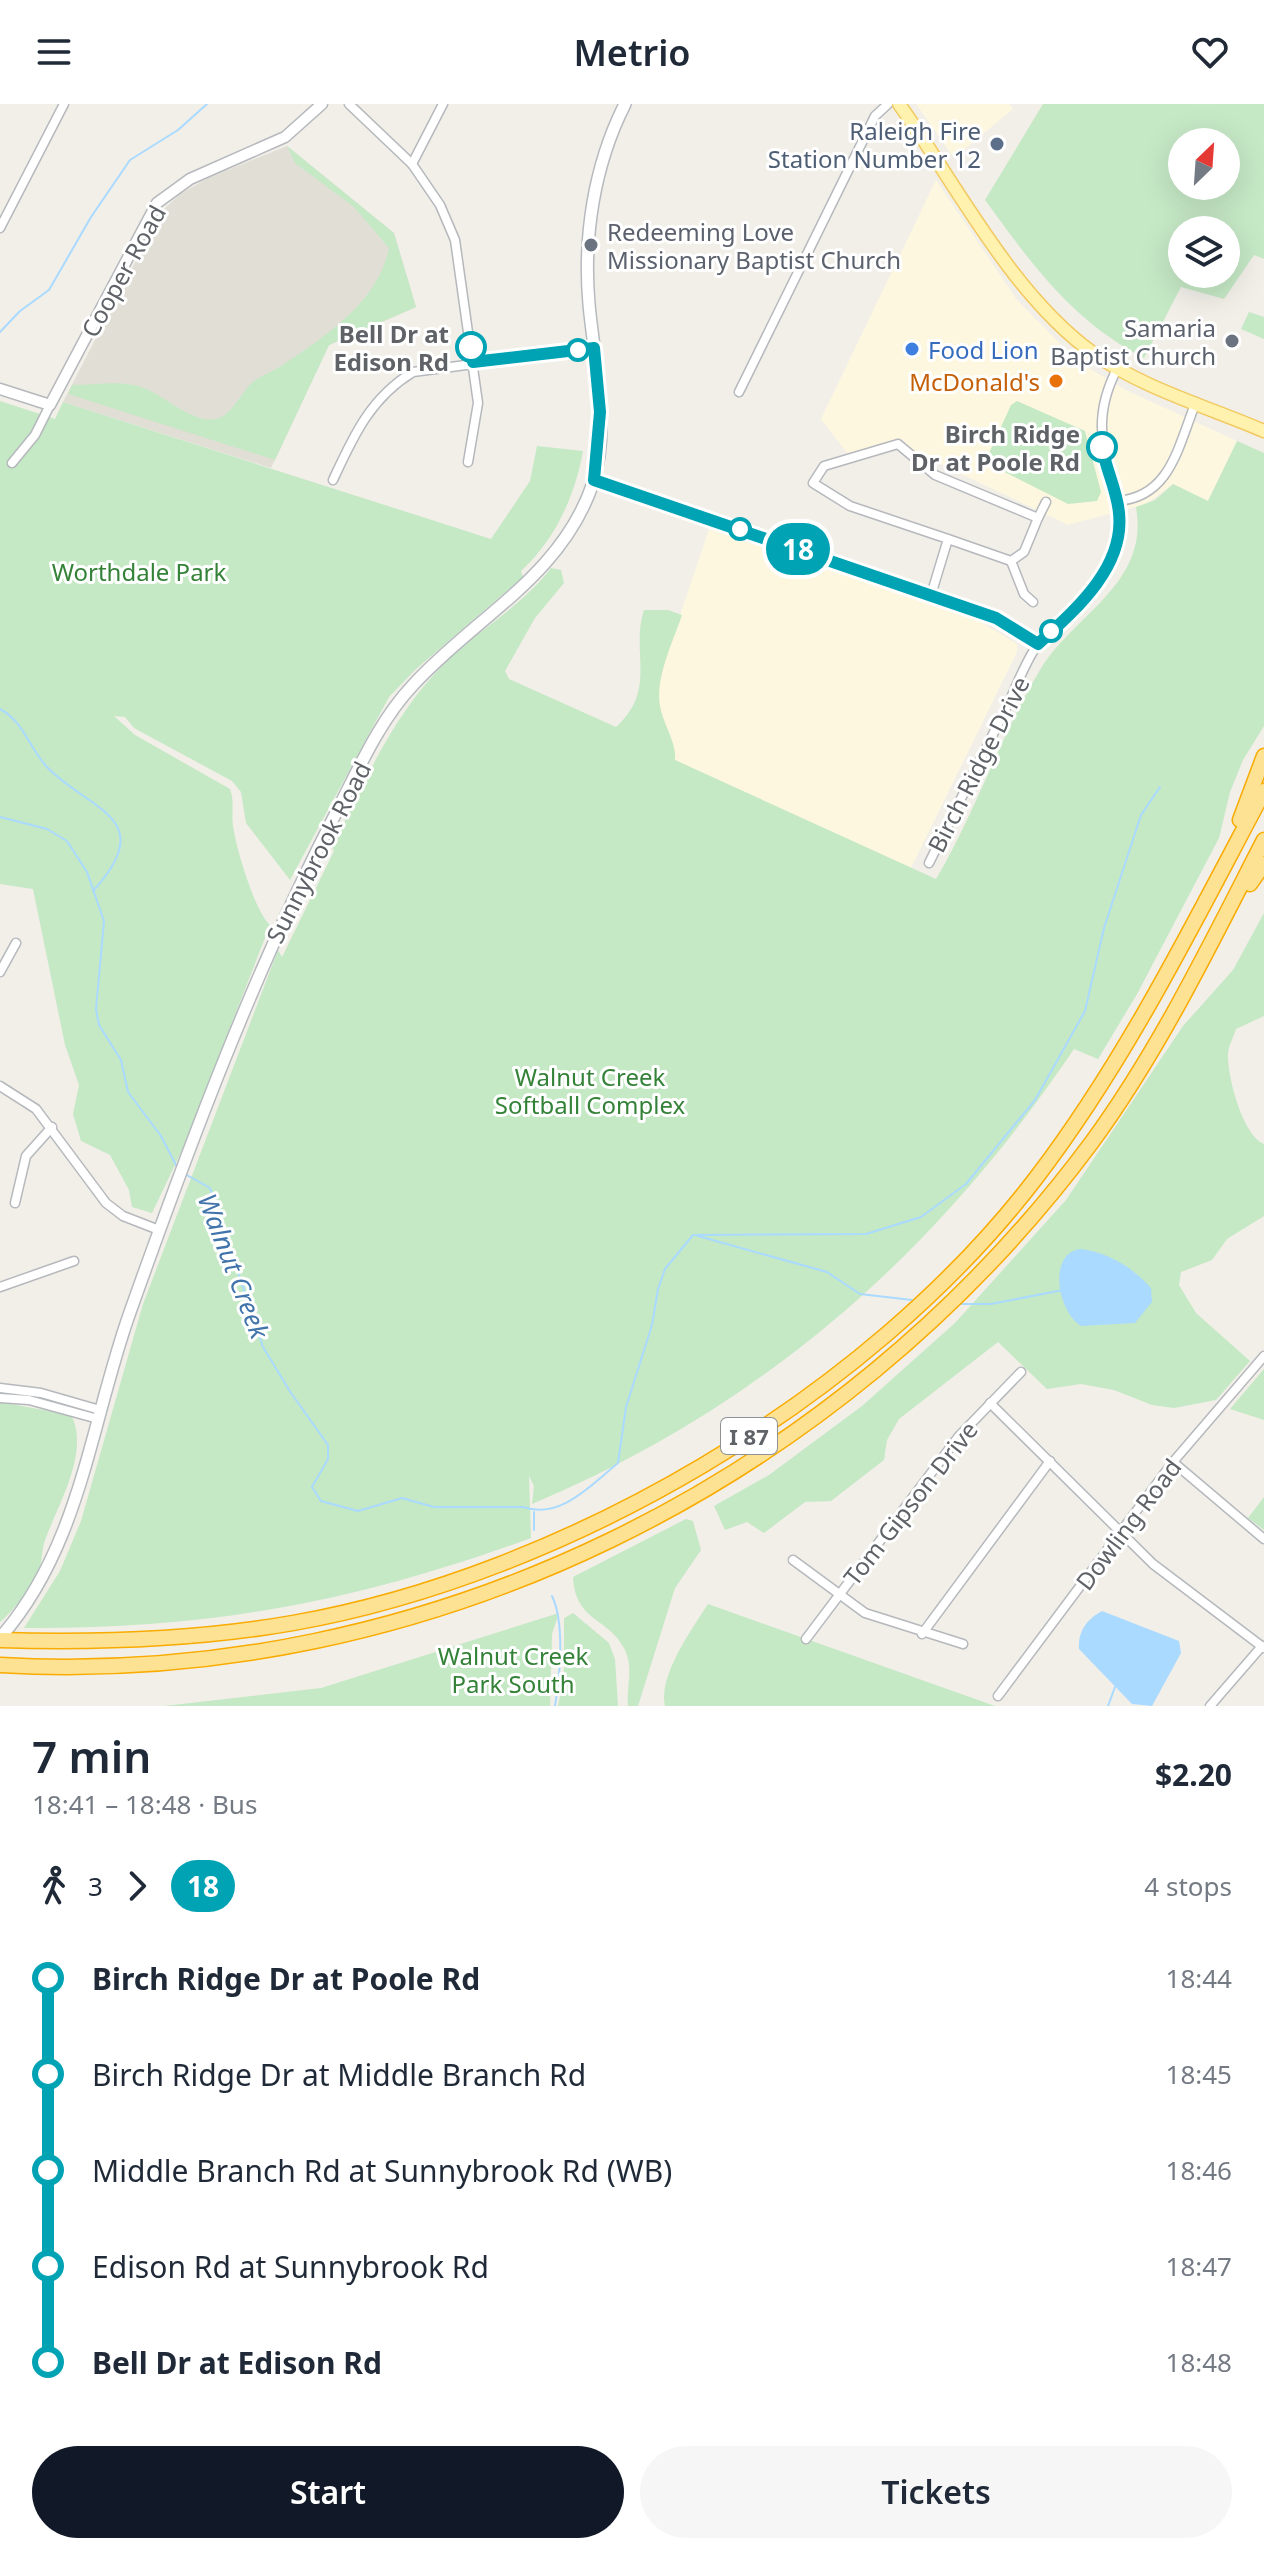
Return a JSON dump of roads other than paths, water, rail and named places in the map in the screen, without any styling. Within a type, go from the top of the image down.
[{"type":"highway","points":[[1223,868],[1264,756]]},
{"type":"highway","name":"I 87","points":[[0,1639],[142,1641],[199,1636],[293,1623],[369,1606],[519,1559],[661,1490],[720,1456],[807,1397],[886,1332],[949,1275],[1035,1180],[1100,1085],[1264,791]]},
{"type":"highway","name":"I 87","points":[[0,1665],[136,1665],[197,1659],[373,1629],[430,1612],[563,1563],[675,1508],[776,1447],[842,1399],[922,1332],[1040,1207],[1115,1109],[1221,923],[1264,840]]},
{"type":"highway","points":[[1221,923],[1264,864]]},
{"type":"main road","name":"Sunnybrook Road","points":[[0,1639],[39,1585],[59,1548],[77,1500],[126,1322],[269,949],[389,714],[438,659],[544,568],[579,514],[594,480],[600,412],[587,246],[591,209],[625,104]]},
{"type":"main road","points":[[899,104],[991,239],[1049,314],[1093,353],[1118,367],[1264,431]]},
{"type":"street","points":[[0,228],[64,104]]},
{"type":"street","name":"Cooper Road","points":[[12,463],[35,435],[157,203],[190,179],[296,130],[322,104]]},
{"type":"street","points":[[349,104],[412,164],[440,205],[455,240],[478,403],[468,462]]},
{"type":"street","points":[[412,164],[443,104]]},
{"type":"street","points":[[739,392],[875,116],[888,104]]},
{"type":"street","points":[[333,480],[358,427],[392,385],[413,372],[594,348]]},
{"type":"street","name":"Birch Ridge Drive","points":[[929,863],[1038,644],[1094,587],[1110,562],[1118,538],[1117,501],[1099,427],[1106,389],[1118,367]]},
{"type":"street","points":[[0,389],[50,405]]},
{"type":"street","points":[[1117,501],[1140,498],[1155,489],[1196,402]]},
{"type":"street","points":[[1033,602],[1024,594],[1011,561],[850,506],[813,483],[824,466],[898,444],[935,475],[1038,518]]},
{"type":"street","points":[[594,480],[996,618],[1038,644]]},
{"type":"street","points":[[1011,561],[1024,552],[1046,502]]},
{"type":"street","points":[[931,595],[948,539]]},
{"type":"street","points":[[0,972],[16,943]]},
{"type":"street","points":[[0,1086],[36,1109],[106,1203],[123,1216],[159,1230]]},
{"type":"street","points":[[15,1203],[26,1156],[52,1127]]},
{"type":"street","points":[[0,1287],[74,1261]]},
{"type":"street","name":"Dowling Road","points":[[998,1696],[1173,1462],[1264,1356]]},
{"type":"street","name":"Tom Gipson Drive","points":[[806,1639],[959,1436],[1021,1372]]},
{"type":"street","points":[[0,1388],[99,1415]]},
{"type":"street","points":[[0,1398],[40,1397]]},
{"type":"street","points":[[990,1403],[1187,1593],[1223,1615],[1263,1647],[1210,1706]]},
{"type":"street","points":[[922,1634],[1050,1461]]},
{"type":"street","points":[[1173,1462],[1264,1539]]},
{"type":"street","points":[[793,1560],[865,1613],[922,1634],[963,1644]]},
{"type":"water","points":[[1080,1249],[1119,1262],[1151,1288],[1152,1302],[1135,1323],[1081,1326],[1073,1319],[1062,1297],[1060,1272],[1063,1261],[1070,1253]]},
{"type":"water","points":[[1102,1611],[1179,1641],[1181,1653],[1152,1706],[1132,1704],[1079,1649],[1084,1627]]},
{"type":"waterway","points":[[0,332],[20,311],[49,290],[91,217],[130,160],[178,130],[207,104]]},
{"type":"waterway","points":[[0,709],[20,727],[46,766],[97,805],[119,831],[120,846],[112,866],[93,891]]},
{"type":"waterway","points":[[185,1174],[210,1188],[263,1347],[328,1445],[328,1459],[312,1487],[321,1501],[358,1511],[402,1498],[434,1507],[523,1507],[537,1510],[562,1505],[618,1463],[626,1407],[652,1325],[658,1289],[665,1269],[693,1235],[866,1234],[921,1217],[966,1184],[1035,1100],[1085,1011],[1104,928],[1141,815],[1160,787]]},
{"type":"waterway","name":"Walnut Creek","points":[[0,817],[47,829],[67,841],[87,872],[104,921],[96,1009],[99,1025],[121,1060],[128,1092],[161,1136],[177,1167]]},
{"type":"waterway","points":[[698,1236],[827,1272],[860,1294],[912,1300]]},
{"type":"waterway","points":[[954,1304],[991,1304],[1063,1290]]},
{"type":"waterway","name":"Walnut Creek","points":[[534,1512],[534,1530]]},
{"type":"waterway","name":"Walnut Creek","points":[[552,1596],[560,1635],[555,1706]]},
{"type":"waterway","points":[[1108,1706],[1115,1687]]},
{"type":"place","name":"Raleigh Fire Station Number 12","points":[[997,144]]},
{"type":"place","name":"Redeeming Love Missionary Baptist Church","points":[[591,245]]},
{"type":"place","name":"Samaria Baptist Church","points":[[1232,341]]},
{"type":"place","name":"Bell Dr at Edison Rd","points":[[471,347]]},
{"type":"place","name":"Food Lion","points":[[912,349]]},
{"type":"place","name":"McDonald's","points":[[1056,381]]},
{"type":"place","name":"Birch Ridge Dr at Poole Rd","points":[[1102,447]]},
{"type":"park label","name":"Worthdale Park","points":[[139,571]]},
{"type":"park label","name":"Walnut Creek Softball Complex","points":[[590,1090]]},
{"type":"park label","name":"Walnut Creek Park South","points":[[513,1669]]}]
